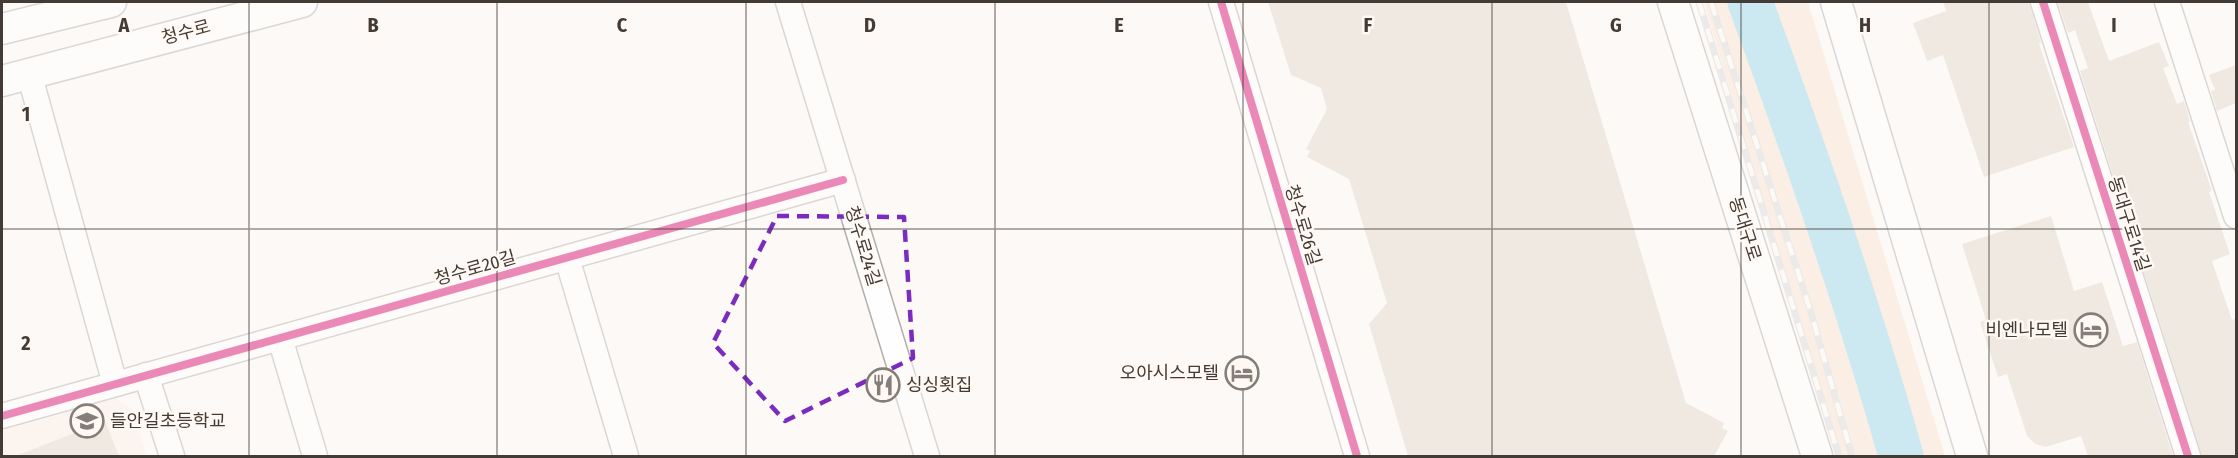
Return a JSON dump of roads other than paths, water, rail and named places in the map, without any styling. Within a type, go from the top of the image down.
[{"type":"main road","points":[[2,29],[111,2]]},
{"type":"main road","name":"청수로","points":[[15,77],[302,2]]},
{"type":"main road","name":"동대구로","points":[[1673,2],[1812,453]]},
{"type":"main road","points":[[1836,2],[1972,456]]},
{"type":"street","name":"청수로24길","points":[[788,2],[927,456]]},
{"type":"street","name":"청수로26길","points":[[1221,2],[1357,456]]},
{"type":"street","name":"동대구로14길","points":[[2043,2],[2188,456]]},
{"type":"street","points":[[2167,2],[2236,216]]},
{"type":"street","points":[[15,77],[115,384]]},
{"type":"street","name":"청수로20길","points":[[2,416],[843,180]]},
{"type":"street","points":[[567,258],[626,456]]},
{"type":"street","points":[[280,338],[315,456]]},
{"type":"street","points":[[146,375],[172,456]]},
{"type":"waterway","points":[[1750,2],[1830,228],[1901,456]]},
{"type":"railway","points":[[1699,2],[1839,456]]},
{"type":"railway","points":[[1711,2],[1812,316],[1852,456]]},
{"type":"place","name":"비엔나모텔","points":[[2091,330]]},
{"type":"place","name":"오아시스모텔","points":[[1242,373]]},
{"type":"place","name":"싱싱횟집","points":[[883,385]]},
{"type":"place","name":"들안길초등학교","points":[[87,421]]}]
